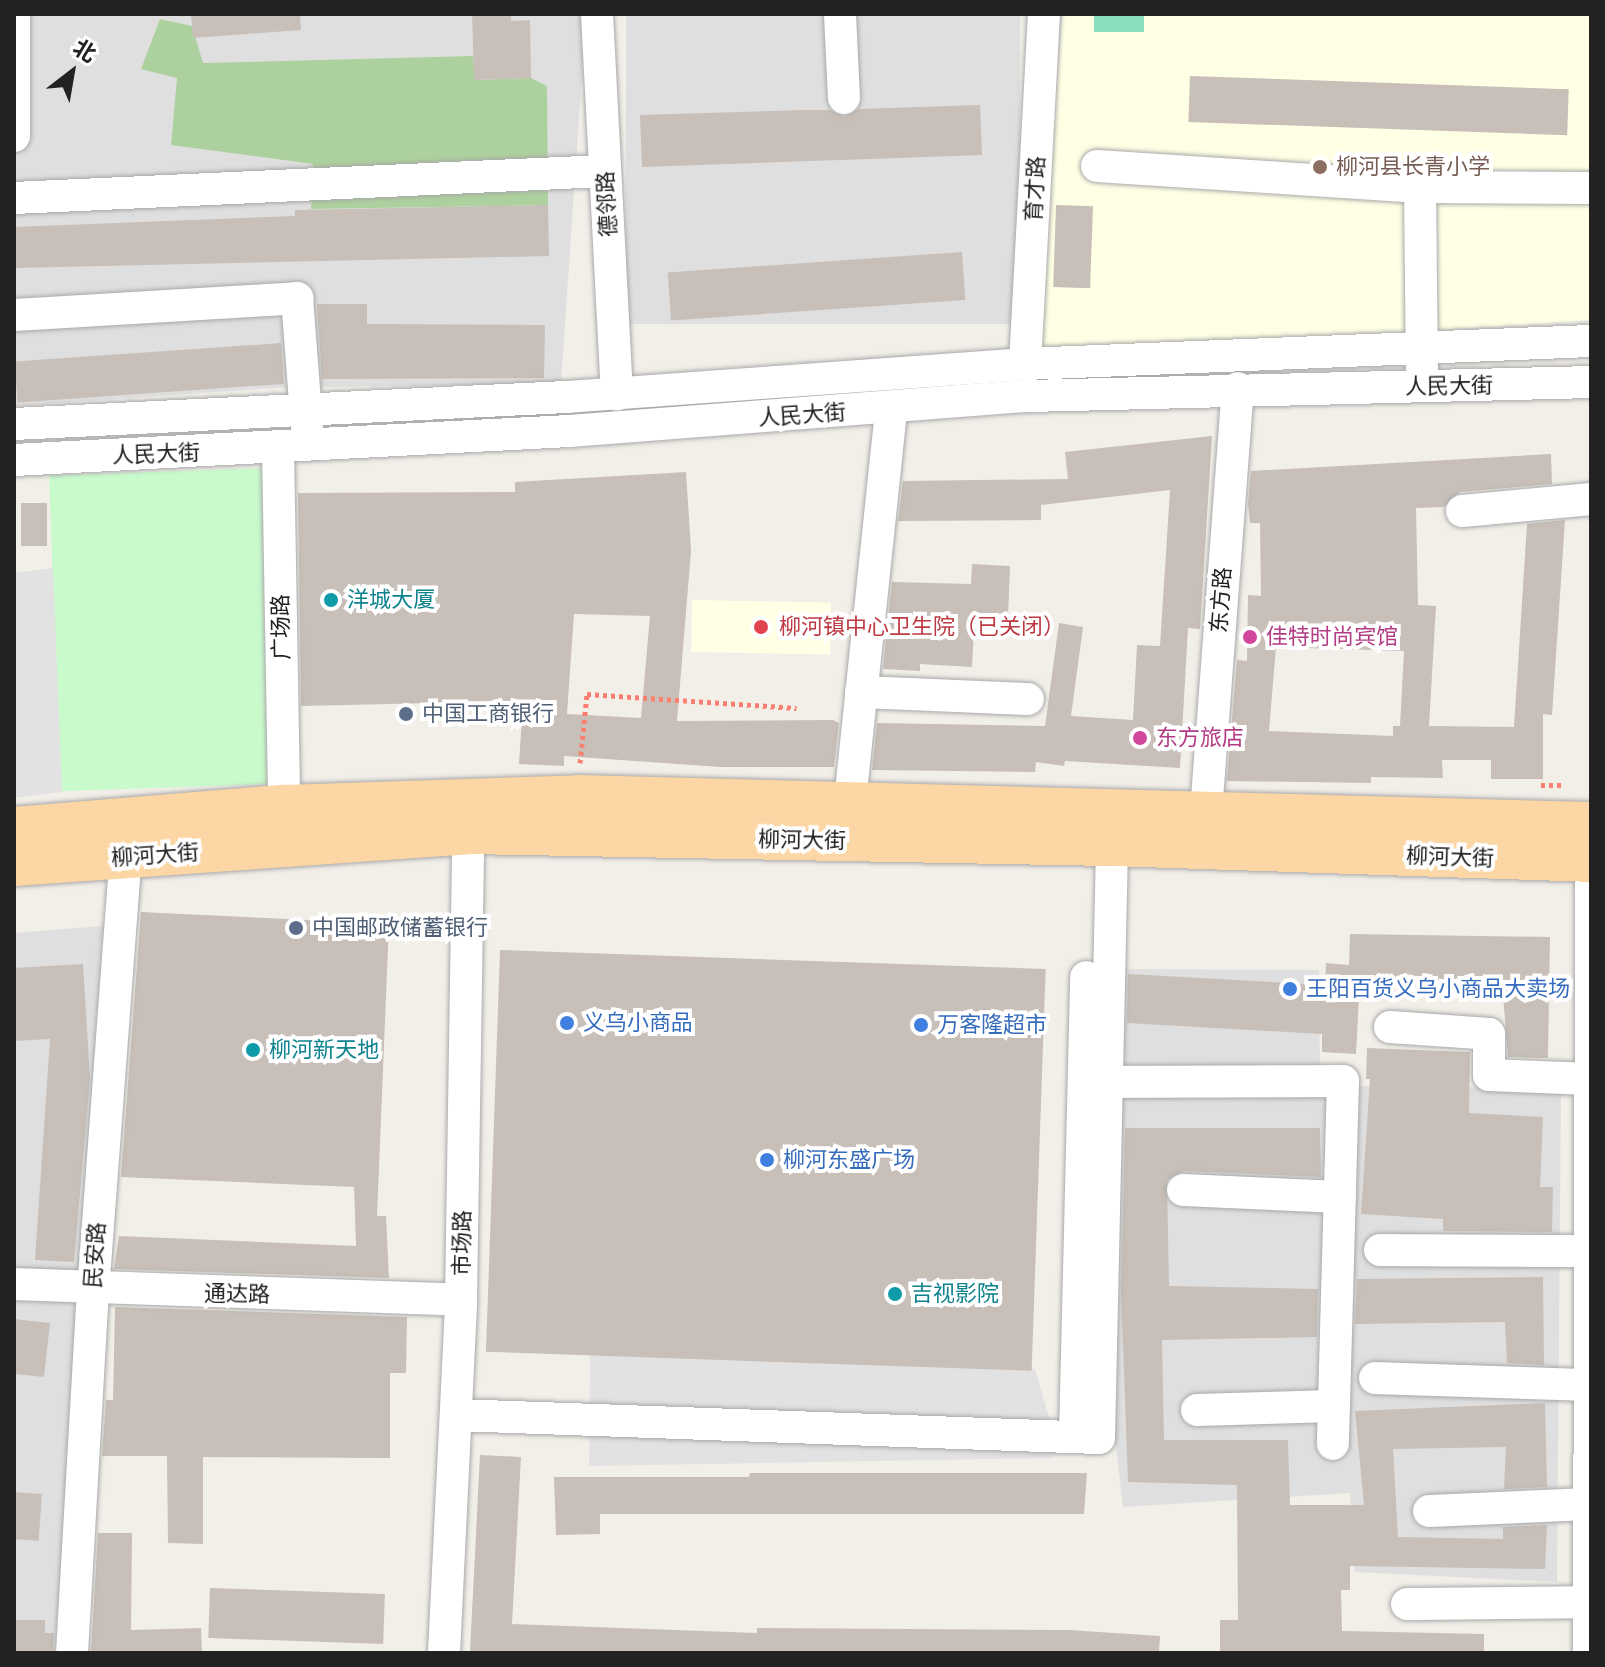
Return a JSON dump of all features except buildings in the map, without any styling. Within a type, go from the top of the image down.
[{"type":"main road","name":"柳河大街","points":[[14,828],[284,806],[579,796],[1591,823]]},
{"type":"main road","name":"柳河大街","points":[[14,865],[468,833],[1101,845],[1591,861]]},
{"type":"street","points":[[14,14],[14,136]]},
{"type":"street","name":"德邻路","points":[[597,14],[617,394]]},
{"type":"street","points":[[840,14],[844,98]]},
{"type":"street","name":"育才路","points":[[1025,364],[1044,14]]},
{"type":"street","points":[[1097,166],[1420,187],[1591,188]]},
{"type":"street","points":[[14,198],[605,171]]},
{"type":"street","points":[[1420,187],[1423,387]]},
{"type":"street","name":"广场路","points":[[14,315],[297,298],[308,409],[292,448],[284,806]]},
{"type":"street","name":"人民大街","points":[[14,424],[617,394],[1025,364],[1591,341]]},
{"type":"street","name":"人民大街","points":[[14,460],[292,448],[891,409],[1028,396],[1238,388],[1591,382]]},
{"type":"street","name":"东方路","points":[[1206,812],[1238,388]]},
{"type":"street","points":[[850,801],[891,409]]},
{"type":"street","points":[[1462,511],[1591,499]]},
{"type":"street","points":[[861,692],[1028,699]]},
{"type":"street","name":"市场路","points":[[444,1653],[461,1300],[468,833]]},
{"type":"street","points":[[1087,1437],[1107,1082],[1101,845]]},
{"type":"street","points":[[1087,1437],[1101,845]]},
{"type":"street","name":"民安路","points":[[72,1653],[93,1291],[126,857]]},
{"type":"street","points":[[1589,1653],[1591,884]]},
{"type":"street","points":[[1390,1027],[1489,1034],[1489,1075],[1589,1079]]},
{"type":"street","points":[[1107,1082],[1343,1081],[1333,1444]]},
{"type":"street","points":[[1183,1190],[1340,1197]]},
{"type":"street","points":[[1380,1250],[1589,1251]]},
{"type":"street","name":"通达路","points":[[14,1284],[93,1291],[461,1300]]},
{"type":"street","points":[[1375,1378],[1589,1385]]},
{"type":"street","points":[[1197,1410],[1334,1406]]},
{"type":"street","points":[[456,1415],[1087,1437]]},
{"type":"street","points":[[1429,1511],[1590,1520]]},
{"type":"street","points":[[1407,1604],[1589,1602]]},
{"type":"path","points":[[579,796],[587,694],[797,708]]},
{"type":"shaded area","points":[[14,14],[586,14],[561,383],[276,388],[14,406]]},
{"type":"shaded area","points":[[626,14],[1020,14],[1020,324],[626,324]]},
{"type":"shaded area","name":"柳河县长青小学","points":[[1063,14],[1591,14],[1591,320],[1034,356]]},
{"type":"shaded area","points":[[53,568],[62,792],[14,798],[14,573]]},
{"type":"shaded area","name":"柳河镇中心卫生院（已关闭）","points":[[692,600],[831,602],[830,654],[691,652]]},
{"type":"shaded area","points":[[103,926],[55,1653],[14,1653],[14,933]]},
{"type":"shaded area","points":[[1116,969],[1319,970],[1320,1075],[1343,1086],[1561,1087],[1557,1582],[1355,1572],[1350,1493],[1123,1507],[1108,1380]]},
{"type":"shaded area","points":[[590,1355],[1035,1369],[1054,1435],[1054,1458],[589,1466]]},
{"type":"green space","points":[[1094,14],[1144,14],[1144,32],[1094,32]]},
{"type":"green space","points":[[160,19],[192,26],[203,63],[473,56],[475,80],[531,78],[547,86],[548,205],[311,209],[313,164],[171,145],[177,78],[141,69]]},
{"type":"green space","points":[[263,468],[274,784],[60,791],[49,475]]},
{"type":"place","name":"柳河县长青小学","points":[[1320,167]]},
{"type":"place","name":"洋城大厦","points":[[331,600]]},
{"type":"place","name":"柳河镇中心卫生院（已关闭）","points":[[761,627]]},
{"type":"place","name":"佳特时尚宾馆","points":[[1250,637]]},
{"type":"place","name":"中国工商银行","points":[[406,714]]},
{"type":"place","name":"东方旅店","points":[[1140,738]]},
{"type":"place","name":"中国邮政储蓄银行","points":[[296,928]]},
{"type":"place","name":"王阳百货义乌小商品大卖场","points":[[1290,989]]},
{"type":"place","name":"义乌小商品","points":[[567,1023]]},
{"type":"place","name":"万客隆超市","points":[[921,1025]]},
{"type":"place","name":"柳河新天地","points":[[253,1050]]},
{"type":"place","name":"柳河东盛广场","points":[[767,1160]]},
{"type":"place","name":"吉视影院","points":[[895,1294]]}]
